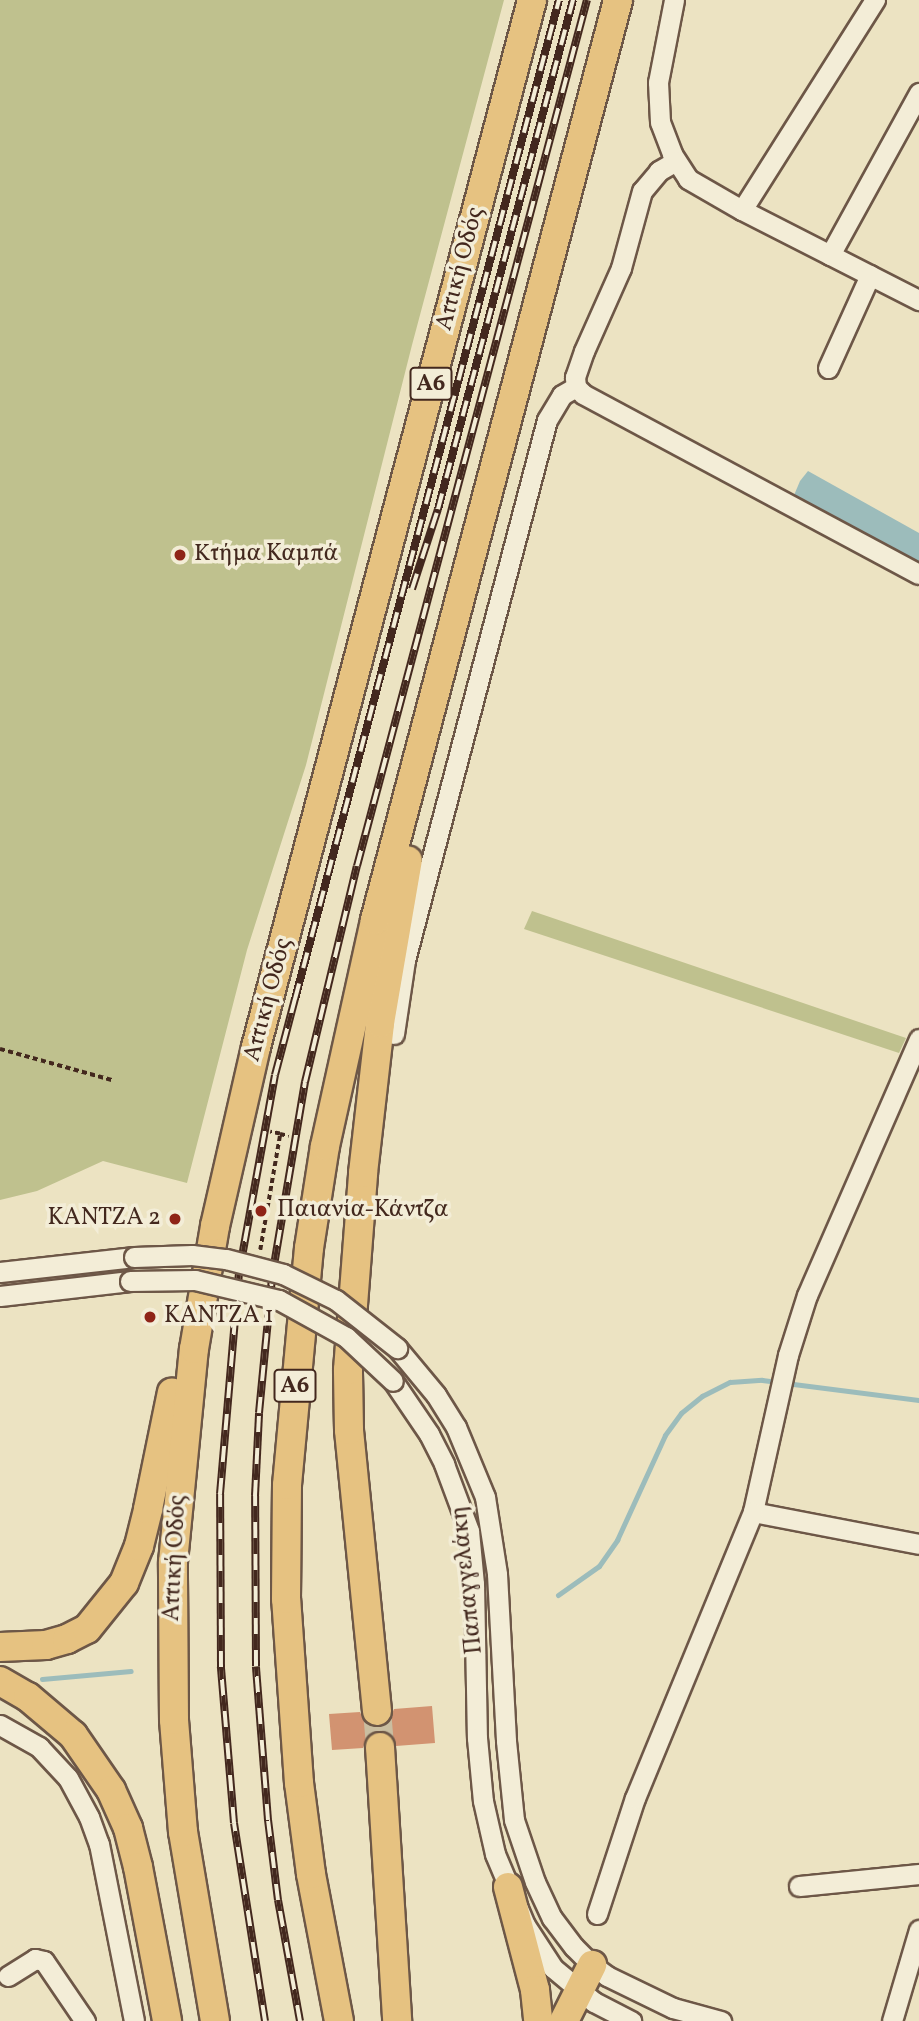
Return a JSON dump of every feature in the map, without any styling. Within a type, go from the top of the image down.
[{"type":"highway","name":"Αττική Οδός","points":[[215,2021],[183,1832],[174,1720],[173,1562],[181,1458],[194,1349],[215,1226],[256,1047],[532,0]]},
{"type":"highway","name":"Α6","points":[[339,2021],[311,1874],[296,1756],[286,1599],[287,1485],[309,1248],[325,1146],[353,1014],[416,759],[618,0]]},
{"type":"highway","points":[[377,1711],[349,1430],[348,1370],[362,1185],[380,1023],[407,870],[416,759]]},
{"type":"highway","points":[[0,1647],[46,1645],[87,1629],[124,1583],[142,1534],[177,1369],[215,1226]]},
{"type":"highway","points":[[0,1681],[36,1703],[73,1735],[111,1790],[128,1828],[138,1867],[167,2021]]},
{"type":"highway","points":[[380,1747],[397,2021]]},
{"type":"highway","points":[[508,1887],[535,1990],[538,2021]]},
{"type":"highway","points":[[564,2021],[586,2005],[599,1970]]},
{"type":"street","points":[[674,0],[658,82],[660,122],[676,161],[688,179],[742,210],[919,300]]},
{"type":"street","points":[[742,210],[875,0]]},
{"type":"street","points":[[830,255],[919,93]]},
{"type":"street","points":[[676,161],[659,171],[642,191],[621,268],[584,351],[575,377],[576,387],[583,394],[919,574]]},
{"type":"street","points":[[828,368],[870,275]]},
{"type":"street","points":[[394,1034],[405,960],[547,420],[562,395],[576,387]]},
{"type":"street","points":[[597,1914],[635,1798],[753,1512],[788,1355],[807,1295],[919,1038]]},
{"type":"street","name":"Παπαγγελάκη","points":[[0,1272],[134,1257],[192,1255],[257,1265],[312,1286],[336,1300],[397,1349],[436,1395],[456,1427],[485,1497],[497,1574],[506,1741],[514,1820],[535,1882],[552,1918],[574,1947],[599,1970],[673,2008],[721,2021]]},
{"type":"street","name":"Παπαγγελάκη","points":[[0,1296],[130,1281],[195,1280],[279,1300],[346,1337],[393,1381],[412,1406],[439,1454],[469,1531],[483,1801],[495,1854],[525,1925],[553,1968],[586,2005],[631,2021]]},
{"type":"street","points":[[753,1512],[919,1544]]},
{"type":"street","points":[[0,1726],[39,1746],[68,1778],[89,1817],[99,1844],[134,2021]]},
{"type":"street","points":[[799,1886],[919,1874]]},
{"type":"street","points":[[892,2021],[919,1930]]},
{"type":"street","points":[[8,1976],[34,1959],[44,1961],[85,2021]]},
{"type":"path","points":[[0,1049],[112,1080]]},
{"type":"path","points":[[270,1132],[289,1136]]},
{"type":"path","points":[[257,1265],[279,1134]]},
{"type":"green space","name":"Kτήμα Καμπά","points":[[0,0],[504,0],[412,345],[306,765],[247,950],[187,1183],[103,1161],[37,1191],[0,1200]]},
{"type":"green space","points":[[532,911],[906,1038],[899,1053],[524,929]]},
{"type":"water","points":[[808,471],[919,533],[919,568],[792,500],[800,481]]},
{"type":"building","points":[[432,1706],[435,1743],[396,1746],[388,1732],[378,1731],[366,1739],[363,1748],[332,1750],[329,1714],[360,1712],[364,1721],[378,1728],[387,1724],[394,1709]]},
{"type":"waterway","points":[[558,1595],[599,1566],[617,1540],[665,1435],[681,1413],[702,1396],[730,1382],[762,1380],[919,1400]]},
{"type":"waterway","points":[[42,1679],[131,1671]]},
{"type":"tunnel","points":[[377,1711],[380,1747]]},
{"type":"railway","points":[[265,2021],[234,1823],[221,1667],[220,1494],[239,1273],[275,1075],[559,0]]},
{"type":"railway","points":[[412,589],[438,509],[573,0]]},
{"type":"railway","points":[[300,2021],[278,1900],[268,1820],[256,1666],[255,1496],[259,1413],[272,1277],[305,1082],[357,866],[587,0]]},
{"type":"place","name":"Kτήμα Καμπά","points":[[180,555]]},
{"type":"place","name":"Παιανία-Κάντζα","points":[[261,1211]]},
{"type":"place","name":"ΚΑΝΤΖΑ 2","points":[[175,1219]]},
{"type":"place","name":"ΚΑΝΤΖΑ 1","points":[[150,1317]]}]
